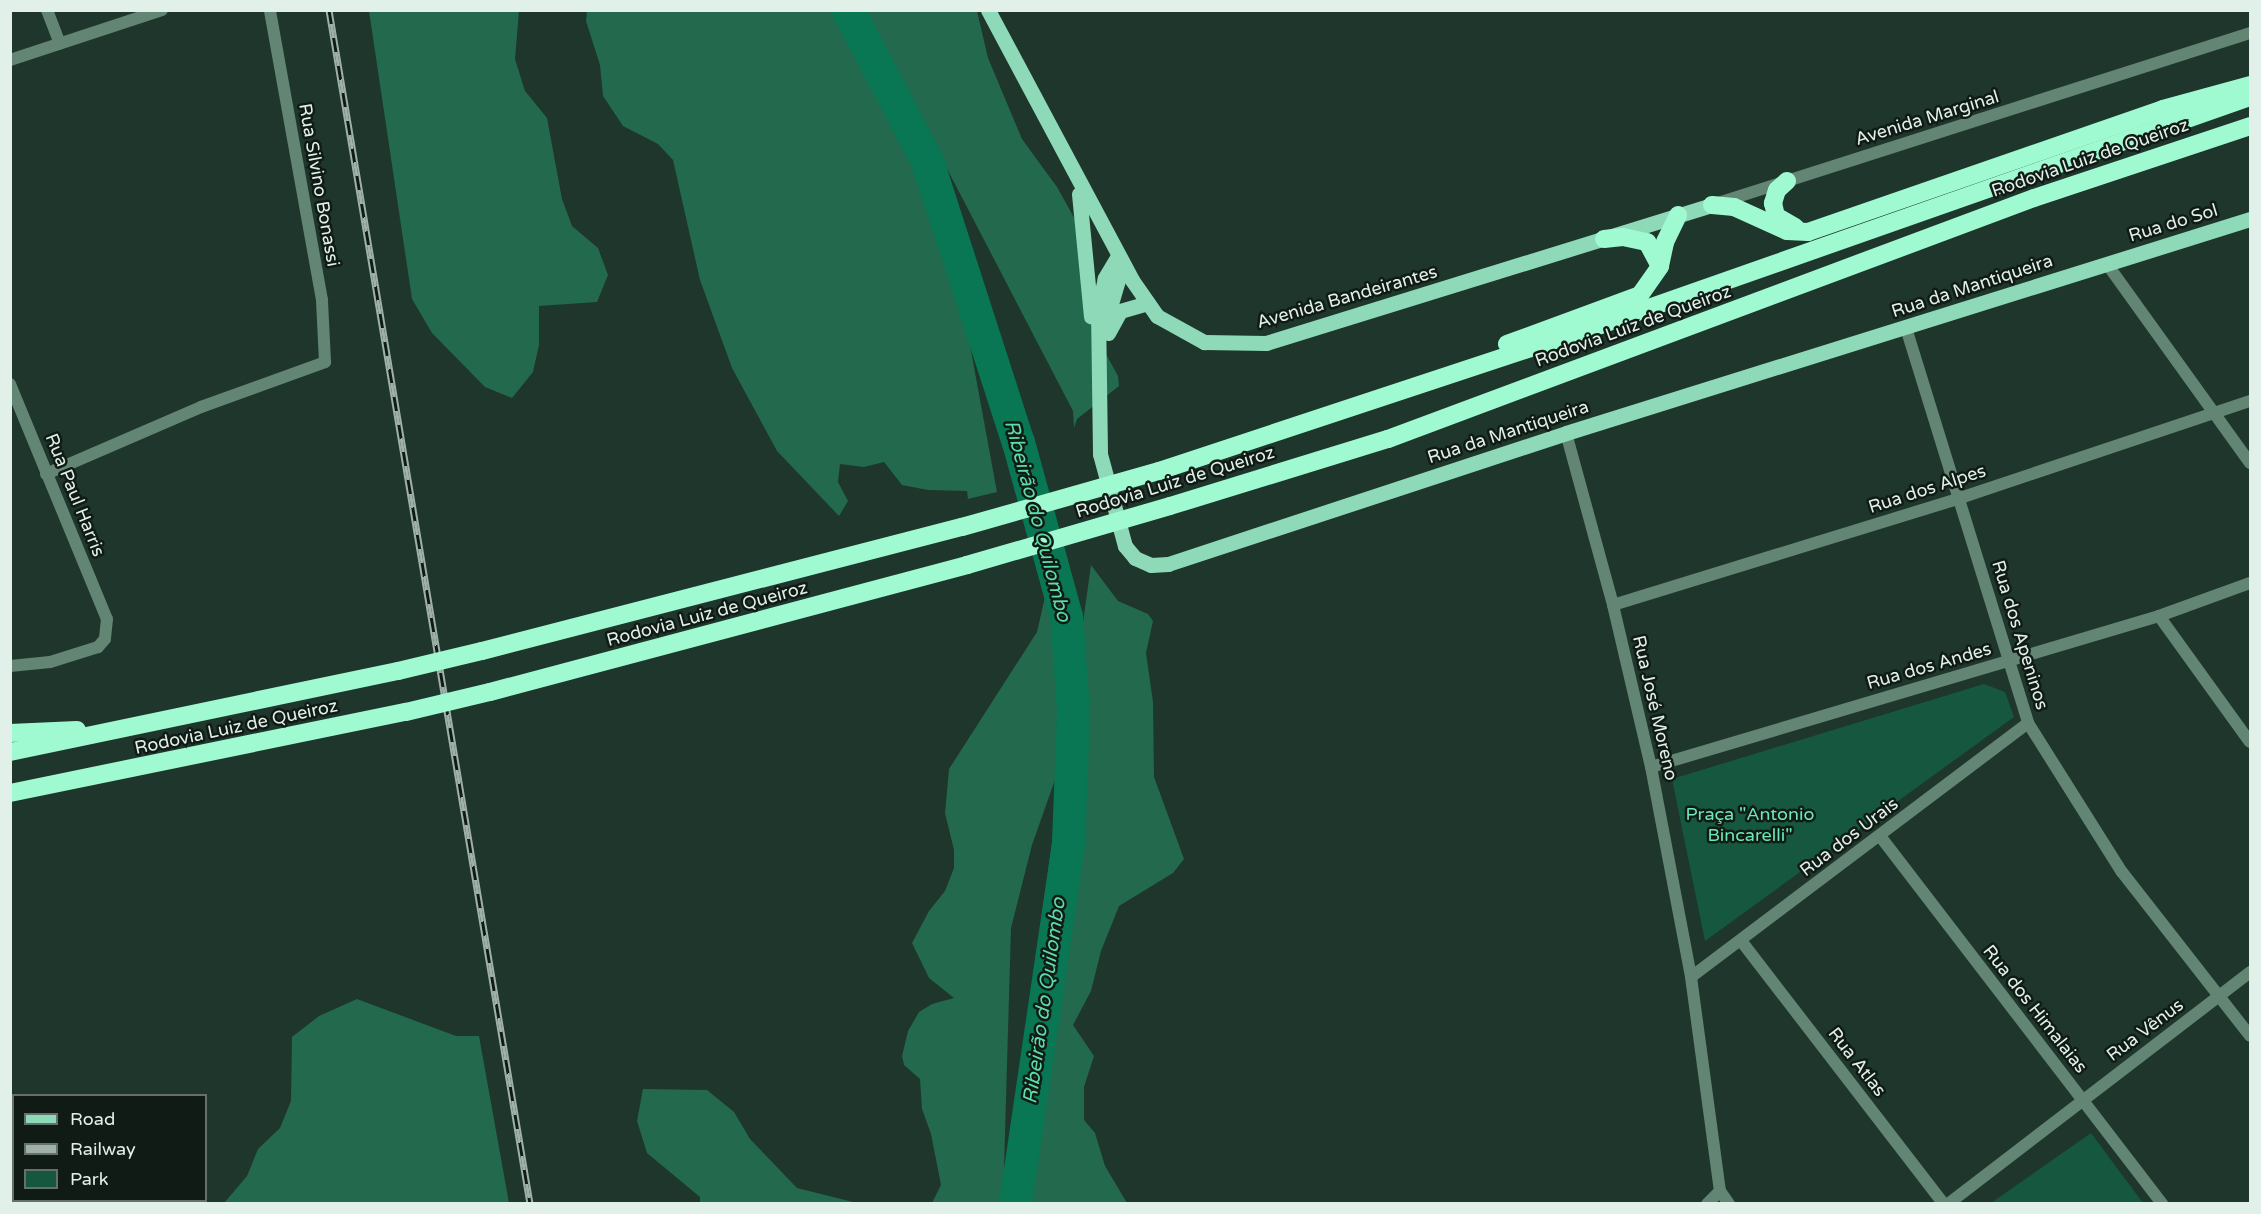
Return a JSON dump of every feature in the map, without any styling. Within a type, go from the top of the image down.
[{"type":"highway","points":[[1712,205],[1734,207],[1786,231],[1808,232],[2163,109],[2250,85]]},
{"type":"highway","name":"Rodovia Luiz de Queiroz","points":[[10,752],[141,727],[482,651],[962,527],[1158,471],[1351,409],[2250,97]]},
{"type":"highway","name":"Rodovia Luiz de Queiroz","points":[[10,793],[98,778],[490,692],[967,565],[1170,506],[1388,439],[2034,198],[2250,126]]},
{"type":"highway","points":[[1787,181],[1777,190],[1773,203],[1776,216],[1808,232]]},
{"type":"highway","points":[[1351,409],[1462,360],[1640,295],[1660,266],[1665,242],[1678,215]]},
{"type":"highway","points":[[1604,239],[1623,237],[1647,243],[1660,266]]},
{"type":"highway","points":[[10,733],[141,727]]},
{"type":"highway","points":[[10,806],[98,778]]},
{"type":"main road","name":"Avenida Bandeirantes","points":[[988,10],[1078,185],[1156,316],[1204,342],[1266,344],[1712,205]]},
{"type":"main road","points":[[1078,185],[1092,328],[1100,340],[1120,311],[1148,303]]},
{"type":"main road","name":"Rua do Sol","points":[[2107,264],[2250,219]]},
{"type":"main road","name":"Rua da Mantiqueira","points":[[1122,262],[1101,290],[1100,454],[1125,546],[1135,558],[1151,565],[1168,564],[1566,433],[2107,264]]},
{"type":"street","points":[[47,10],[60,44]]},
{"type":"street","points":[[10,60],[162,10]]},
{"type":"street","name":"Rua Silvino Bonassi","points":[[46,474],[201,407],[324,365],[327,356],[322,300],[270,10]]},
{"type":"street","name":"Avenida Marginal","points":[[1712,205],[2250,33]]},
{"type":"street","points":[[2107,264],[2250,463]]},
{"type":"street","name":"Rua dos Apeninos","points":[[1906,328],[2028,723],[2122,872],[2250,1036]]},
{"type":"street","name":"Rua Paul Harris","points":[[10,384],[107,619],[105,639],[98,646],[50,662],[10,666]]},
{"type":"street","name":"Rua dos Alpes","points":[[1613,605],[1960,498],[2250,401]]},
{"type":"street","name":"Rua José Moreno","points":[[1566,433],[1613,605],[1651,767],[1691,977],[1720,1191]]},
{"type":"street","name":"Rua dos Andes","points":[[1651,767],[2158,616],[2250,583]]},
{"type":"street","points":[[2158,616],[2250,742]]},
{"type":"street","name":"Rua dos Urais","points":[[1691,977],[1742,942],[2028,723]]},
{"type":"street","name":"Rua dos Himalaias","points":[[1880,836],[2162,1203]]},
{"type":"street","name":"Rua Atlas","points":[[1742,942],[1946,1203]]},
{"type":"street","name":"Rua Vênus","points":[[1946,1203],[2250,972]]},
{"type":"street","points":[[1707,1203],[1720,1191],[1728,1203]]},
{"type":"green space","points":[[369,11],[519,11],[515,59],[525,91],[547,118],[562,199],[572,226],[598,248],[608,275],[597,302],[539,306],[539,345],[533,372],[512,398],[485,387],[432,333],[412,299]]},
{"type":"green space","points":[[587,11],[833,11],[890,97],[953,211],[963,243],[968,281],[967,329],[997,492],[968,499],[967,491],[928,490],[902,485],[884,462],[864,467],[840,464],[838,482],[848,501],[839,516],[777,451],[732,368],[700,280],[673,160],[658,144],[623,126],[603,96],[600,65],[586,21]]},
{"type":"green space","points":[[865,11],[977,11],[988,58],[1022,139],[1057,187],[1081,230],[1095,334],[1118,376],[1119,386],[1077,419],[1074,428],[1073,411]]},
{"type":"green space","points":[[1091,565],[1118,601],[1148,614],[1153,621],[1146,653],[1153,702],[1154,777],[1184,859],[1173,873],[1119,906],[1101,951],[1091,991],[1073,1025],[1094,1056],[1084,1087],[1084,1120],[1095,1133],[1105,1166],[1127,1203],[1032,1203],[1033,977]]},
{"type":"green space","points":[[1053,582],[1067,643],[1065,731],[1062,760],[1032,845],[1011,928],[1004,1168],[1010,1203],[932,1203],[941,1185],[931,1134],[922,1109],[920,1079],[904,1065],[902,1056],[908,1031],[919,1012],[932,1004],[954,998],[929,978],[912,943],[929,911],[945,891],[954,868],[954,850],[945,813],[949,769],[1037,632],[1047,588]]},
{"type":"green space","name":"Praça \"Antonio Bincarelli\"","points":[[1984,684],[2005,692],[2014,717],[1705,941],[1672,779]]},
{"type":"green space","points":[[357,999],[456,1036],[479,1036],[509,1203],[163,1203],[225,1202],[247,1176],[258,1149],[280,1128],[291,1101],[292,1037],[319,1016]]},
{"type":"green space","points":[[643,1089],[707,1090],[734,1112],[750,1139],[797,1188],[857,1203],[700,1203],[700,1197],[647,1153],[637,1121]]},
{"type":"green space","points":[[2091,1133],[2143,1203],[1991,1203]]},
{"type":"waterway","name":"Ribeirão do Quilombo","points":[[848,10],[927,161],[1018,442],[1066,616],[1073,712],[1068,844],[1015,1204]]},
{"type":"railway","points":[[329,10],[530,1204]]}]
